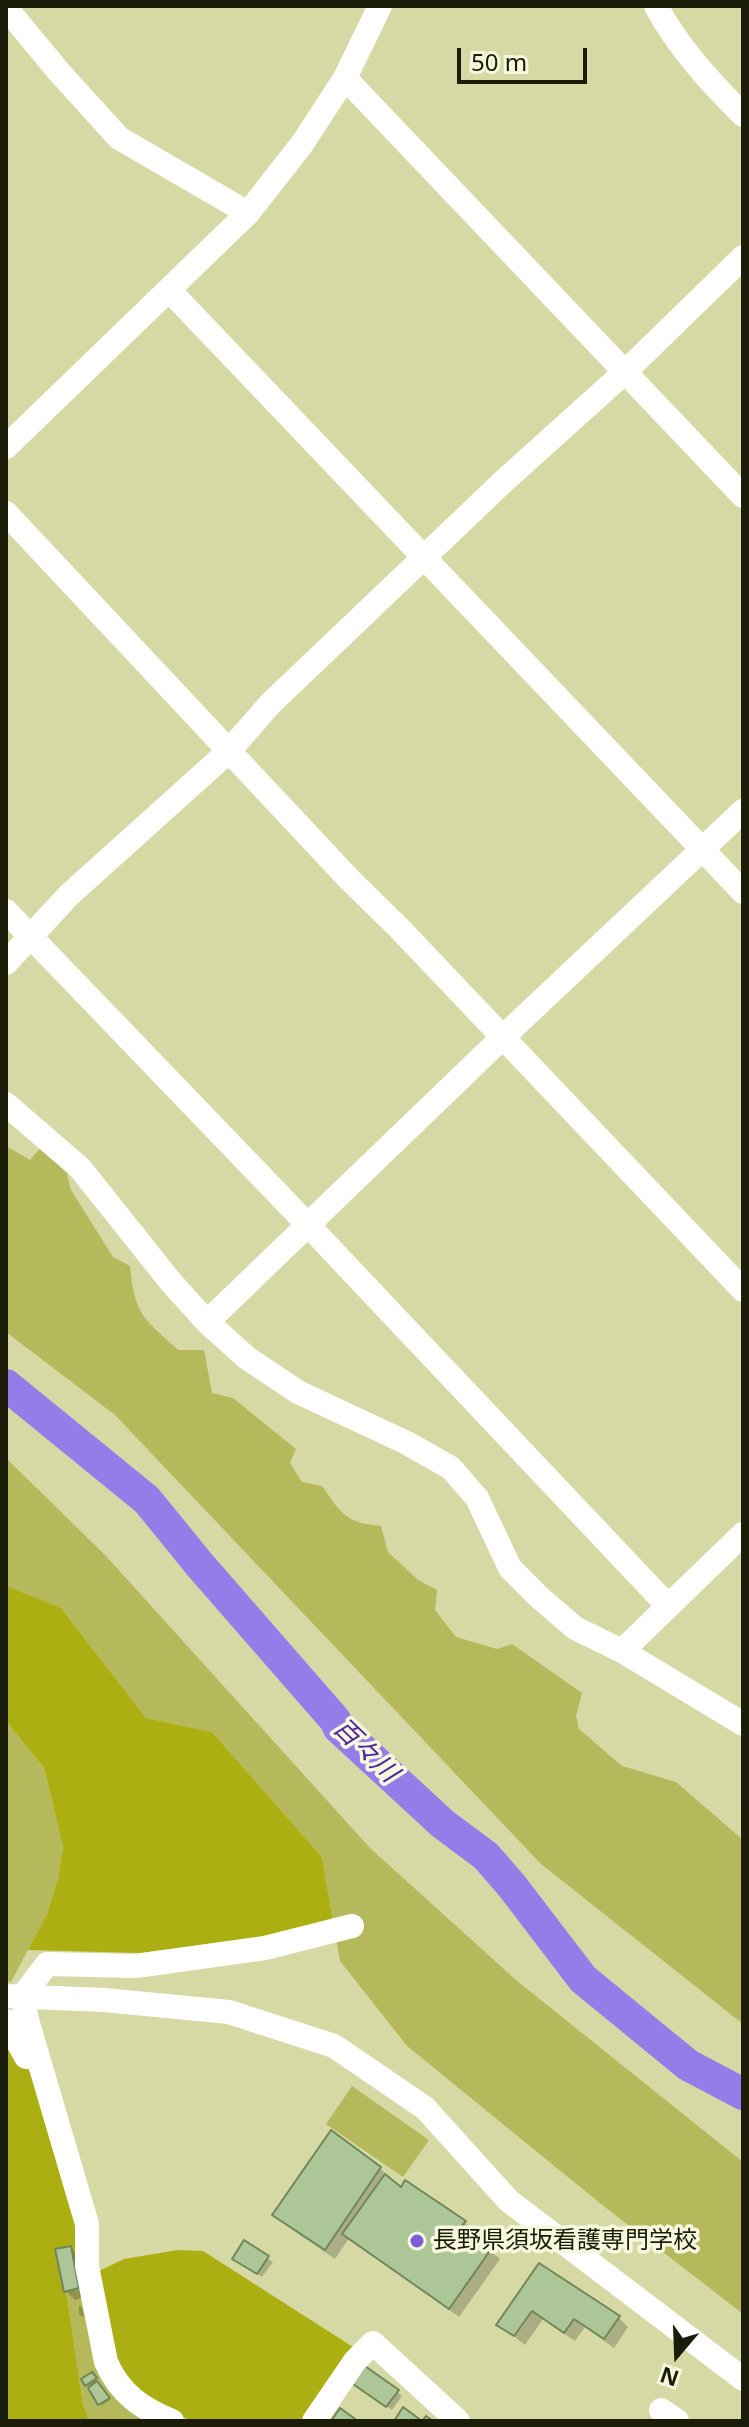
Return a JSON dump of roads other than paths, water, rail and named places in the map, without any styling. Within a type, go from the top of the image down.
[{"type":"street","points":[[6,447],[248,213],[302,144],[345,78],[380,6]]},
{"type":"street","points":[[656,6],[665,23],[706,77],[743,115]]},
{"type":"street","points":[[6,8],[119,138],[248,213]]},
{"type":"street","points":[[345,78],[743,496]]},
{"type":"street","points":[[6,963],[69,895],[229,751],[270,704],[561,428],[625,372],[743,257]]},
{"type":"street","points":[[169,290],[743,892]]},
{"type":"street","points":[[6,513],[743,1290]]},
{"type":"street","points":[[207,1322],[743,811]]},
{"type":"street","points":[[6,911],[668,1606]]},
{"type":"street","points":[[6,1104],[80,1168],[170,1281],[207,1322],[247,1358],[298,1392],[407,1443],[451,1468],[477,1498],[510,1568],[575,1628],[622,1651],[743,1724]]},
{"type":"street","points":[[622,1651],[743,1534]]},
{"type":"street","points":[[14,1997],[47,1964],[136,1966],[265,1948],[352,1926]]},
{"type":"street","points":[[14,1997],[104,2000],[229,2012],[334,2046],[425,2108],[509,2201],[743,2379]]},
{"type":"street","points":[[14,1997],[27,2020],[87,2224],[87,2266],[106,2362],[112,2376],[137,2404],[172,2421]]},
{"type":"street","points":[[6,2021],[30,2067],[74,2208],[82,2266]]},
{"type":"street","points":[[314,2421],[355,2361],[373,2343],[458,2421]]},
{"type":"waterway","name":"百々川","points":[[6,1385],[147,1500],[339,1728],[443,1824],[486,1856],[583,1979],[688,2065],[743,2094]]},
{"type":"place","name":"長野県須坂看護専門学校","points":[[417,2241]]}]
